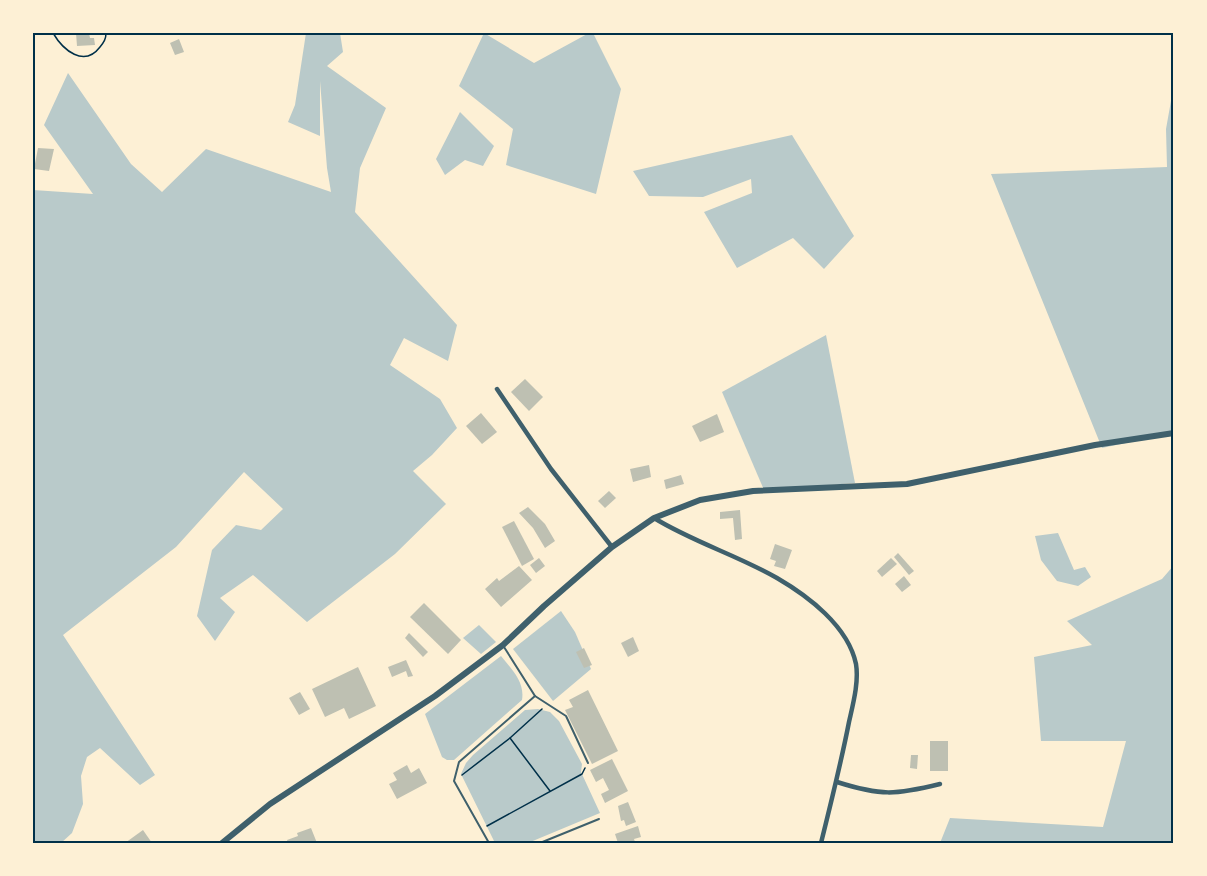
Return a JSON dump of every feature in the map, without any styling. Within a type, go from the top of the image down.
[{"type":"street","points":[[496,389],[548,465],[612,548]]},
{"type":"street","points":[[222,843],[270,804],[435,696],[503,645],[612,548],[654,518],[700,500],[743,493],[907,484],[1095,445],[1174,434]]},
{"type":"street","points":[[654,518],[698,542],[777,578],[820,610],[837,627],[850,647],[856,665],[855,691],[837,782],[821,843]]},
{"type":"street","points":[[837,782],[866,791],[886,794],[912,791],[939,784]]},
{"type":"lane","points":[[503,645],[535,696],[566,716],[588,763]]},
{"type":"lane","points":[[489,843],[454,781],[459,762],[535,696]]},
{"type":"lane","points":[[540,843],[599,819]]},
{"type":"path","points":[[53,33],[66,50],[77,56],[87,56],[98,50],[106,39],[106,33]]},
{"type":"path","points":[[454,781],[510,738],[547,704]]},
{"type":"path","points":[[510,738],[551,791]]},
{"type":"path","points":[[481,829],[582,774],[588,763]]},
{"type":"shaded area","points":[[306,33],[340,33],[343,52],[327,66],[386,108],[360,168],[355,212],[457,325],[448,361],[404,338],[390,365],[440,399],[457,428],[432,455],[413,471],[446,504],[395,554],[307,622],[253,575],[220,598],[235,612],[215,641],[197,616],[212,550],[236,525],[261,530],[283,509],[244,472],[176,547],[63,635],[155,775],[140,785],[100,748],[87,757],[81,776],[83,804],[72,833],[61,843],[33,843],[33,190],[93,194],[44,125],[68,73],[131,164],[162,192],[206,149],[331,192],[320,81],[320,136],[288,122],[295,105]]},
{"type":"shaded area","points":[[484,33],[534,63],[589,33],[593,33],[621,89],[596,194],[506,165],[513,129],[459,86]]},
{"type":"shaded area","points":[[1174,84],[1174,433],[1102,448],[991,174],[1167,167],[1166,129]]},
{"type":"shaded area","points":[[460,112],[494,146],[483,166],[465,160],[445,175],[436,159]]},
{"type":"shaded area","points":[[792,135],[854,236],[824,269],[793,238],[737,268],[704,212],[752,193],[751,179],[703,197],[649,196],[633,171]]},
{"type":"shaded area","points":[[826,335],[855,483],[764,490],[722,392]]},
{"type":"shaded area","points":[[1058,533],[1074,570],[1085,567],[1091,577],[1078,586],[1057,581],[1041,560],[1035,536]]},
{"type":"shaded area","points":[[1174,565],[1174,843],[940,843],[950,818],[1103,827],[1126,741],[1041,741],[1034,657],[1092,645],[1067,621],[1162,579]]},
{"type":"shaded area","points":[[561,611],[575,632],[591,669],[553,701],[513,649]]},
{"type":"shaded area","points":[[479,625],[496,642],[481,654],[463,638]]},
{"type":"shaded area","points":[[501,656],[520,682],[522,700],[454,760],[447,760],[442,757],[425,714]]},
{"type":"shaded area","points":[[538,709],[550,712],[559,721],[582,764],[581,772],[600,813],[528,843],[495,843],[461,774],[473,755],[525,710]]},
{"type":"building","points":[[76,33],[89,33],[90,38],[94,38],[95,45],[77,46]]},
{"type":"building","points":[[179,39],[184,52],[175,55],[170,43]]},
{"type":"building","points":[[38,148],[54,149],[49,171],[34,169]]},
{"type":"building","points":[[525,379],[543,397],[529,411],[511,392]]},
{"type":"building","points":[[481,413],[497,432],[482,444],[466,426]]},
{"type":"building","points":[[717,414],[724,432],[700,442],[692,426]]},
{"type":"building","points":[[649,465],[651,477],[633,482],[630,469]]},
{"type":"building","points":[[681,475],[684,484],[666,489],[664,480]]},
{"type":"building","points":[[609,491],[616,498],[605,508],[598,501]]},
{"type":"building","points":[[528,507],[545,524],[555,541],[545,548],[533,528],[519,513]]},
{"type":"building","points":[[740,510],[742,539],[735,540],[733,518],[720,519],[720,512]]},
{"type":"building","points":[[514,521],[534,559],[522,566],[502,527]]},
{"type":"building","points":[[775,544],[792,550],[785,569],[774,566],[776,561],[770,559]]},
{"type":"building","points":[[898,553],[914,571],[909,575],[894,557]]},
{"type":"building","points":[[539,558],[545,566],[536,573],[530,565]]},
{"type":"building","points":[[891,558],[897,564],[882,577],[877,571]]},
{"type":"building","points":[[519,566],[532,580],[501,607],[485,589],[497,578],[499,581]]},
{"type":"building","points":[[904,576],[911,585],[902,592],[895,584]]},
{"type":"building","points":[[424,603],[461,640],[448,654],[410,617]]},
{"type":"building","points":[[409,633],[428,652],[423,657],[405,638]]},
{"type":"building","points":[[633,637],[639,651],[628,657],[621,643]]},
{"type":"building","points":[[584,648],[592,665],[584,668],[576,652]]},
{"type":"building","points":[[406,660],[413,676],[408,677],[406,671],[392,677],[388,667]]},
{"type":"building","points":[[358,667],[376,706],[349,719],[344,708],[325,717],[312,689]]},
{"type":"building","points":[[588,690],[618,751],[592,764],[565,710],[573,707],[569,700]]},
{"type":"building","points":[[300,692],[310,709],[299,715],[289,698]]},
{"type":"building","points":[[930,741],[948,741],[948,771],[930,771]]},
{"type":"building","points":[[911,755],[918,755],[917,769],[910,768]]},
{"type":"building","points":[[612,759],[628,791],[605,803],[601,794],[609,790],[603,778],[596,782],[590,770]]},
{"type":"building","points":[[407,765],[411,773],[419,768],[427,783],[397,799],[389,784],[397,780],[393,773]]},
{"type":"building","points":[[628,802],[636,822],[626,826],[624,820],[621,821],[618,806]]},
{"type":"building","points":[[638,826],[641,837],[634,839],[635,842],[632,843],[618,843],[615,834]]},
{"type":"building","points":[[311,828],[317,843],[288,843],[287,840],[298,836],[297,833]]},
{"type":"building","points":[[143,830],[152,843],[125,843]]}]
